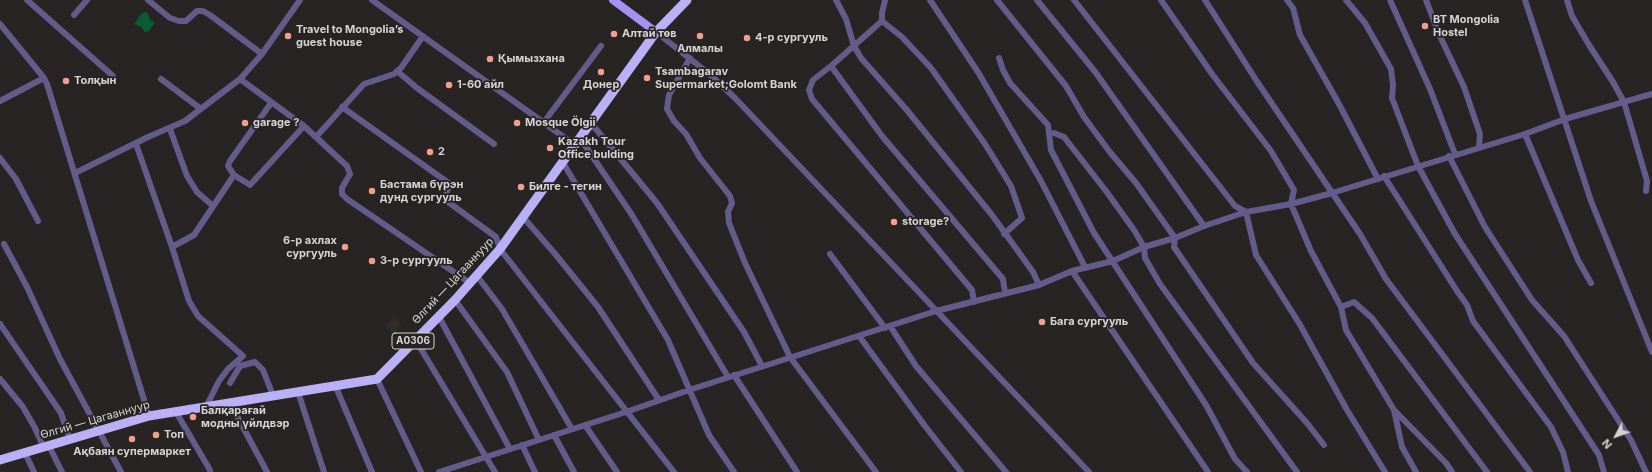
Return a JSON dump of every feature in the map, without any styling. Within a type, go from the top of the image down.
[{"type":"highway","name":"Өлгий — Цагааннуур","points":[[0,460],[149,416],[377,379],[477,276],[500,249],[656,32],[687,0]]},
{"type":"main road","points":[[613,0],[656,32]]},
{"type":"street","points":[[27,0],[114,76]]},
{"type":"street","points":[[74,15],[86,0]]},
{"type":"street","points":[[148,0],[170,18],[178,21],[186,21],[197,11],[203,11],[262,54]]},
{"type":"street","points":[[75,173],[148,137],[170,129],[185,121],[201,109],[240,79],[262,54],[300,0]]},
{"type":"street","points":[[372,0],[544,122],[577,141],[632,215],[731,376],[797,472]]},
{"type":"street","points":[[836,0],[846,19],[854,46],[861,58],[906,109],[992,214],[1004,234],[1033,272],[1039,285]]},
{"type":"street","points":[[886,0],[882,13],[882,21],[813,80],[809,90],[812,98],[972,290],[974,302]]},
{"type":"street","points":[[930,0],[982,79],[1041,181],[1085,267]]},
{"type":"street","points":[[997,0],[1066,86],[1084,117],[1109,151],[1136,182],[1175,238],[1174,247],[1252,363],[1307,423],[1324,445]]},
{"type":"street","points":[[1037,0],[1096,73],[1204,226]]},
{"type":"street","points":[[1074,0],[1235,206],[1246,212],[1256,254],[1299,323],[1347,410],[1385,472]]},
{"type":"street","points":[[1161,0],[1212,74],[1271,150],[1294,190],[1291,204],[1311,251],[1341,307],[1346,330],[1394,410],[1446,463],[1452,472]]},
{"type":"street","points":[[1205,0],[1332,194],[1360,234],[1386,279],[1530,472]]},
{"type":"street","points":[[1288,0],[1293,8],[1300,35],[1381,178],[1456,291],[1467,305],[1473,321],[1551,428],[1563,452],[1568,472]]},
{"type":"street","points":[[1346,0],[1365,23],[1391,69],[1393,85],[1392,98],[1418,166],[1455,234],[1599,455],[1604,472]]},
{"type":"street","points":[[1390,0],[1430,89],[1452,155],[1485,227],[1532,300],[1568,342],[1632,440],[1646,472]]},
{"type":"street","points":[[1426,0],[1439,34],[1464,87],[1480,134],[1479,147]]},
{"type":"street","points":[[1525,0],[1591,201],[1652,352]]},
{"type":"street","points":[[1567,0],[1572,16],[1624,102],[1647,181],[1646,191]]},
{"type":"street","points":[[882,21],[902,37],[931,68],[986,144],[1011,186],[1022,218],[1004,234]]},
{"type":"street","points":[[0,24],[44,78],[75,173],[149,416]]},
{"type":"street","points":[[656,32],[690,58],[735,98],[1089,472]]},
{"type":"street","points":[[316,137],[364,84],[384,78],[397,71],[423,36]]},
{"type":"street","points":[[544,122],[601,46]]},
{"type":"street","points":[[690,58],[669,95],[667,109],[674,121],[686,134],[700,158],[730,196],[732,203],[728,212],[729,223],[745,263],[790,357],[876,472]]},
{"type":"street","points":[[999,58],[1010,83],[1048,125],[1051,150],[1086,218],[1206,405],[1235,459],[1247,472]]},
{"type":"street","points":[[830,66],[882,136],[1003,280],[1005,293]]},
{"type":"street","points":[[397,71],[417,88],[494,144]]},
{"type":"street","points":[[0,101],[44,78]]},
{"type":"street","points":[[161,79],[201,109]]},
{"type":"street","points":[[240,79],[304,126],[347,166],[350,174],[342,188],[342,194],[347,199],[470,283]]},
{"type":"street","points":[[439,472],[626,412],[731,376],[936,311],[1039,285],[1072,270],[1113,261],[1144,247],[1175,238],[1204,226],[1246,212],[1291,204],[1332,194],[1452,155],[1525,134],[1565,119],[1652,94]]},
{"type":"street","points":[[271,103],[230,161],[228,166],[234,175],[250,185],[304,126]]},
{"type":"street","points":[[342,107],[450,184],[444,199],[496,237],[500,249],[674,472]]},
{"type":"street","points":[[591,123],[657,202],[744,332],[762,366]]},
{"type":"street","points":[[170,129],[187,176],[197,192],[213,206]]},
{"type":"street","points":[[1054,133],[1064,137],[1134,230],[1144,247],[1145,258],[1160,284],[1297,472]]},
{"type":"street","points":[[1525,134],[1578,260],[1590,283]]},
{"type":"street","points":[[136,144],[172,247],[185,293],[193,309],[198,316],[243,356],[228,369],[218,381],[206,407]]},
{"type":"street","points":[[0,158],[16,179],[38,221]]},
{"type":"street","points":[[562,161],[668,340],[688,390],[709,435],[734,472]]},
{"type":"street","points":[[172,247],[194,235],[234,175]]},
{"type":"street","points":[[523,217],[598,307],[659,400]]},
{"type":"street","points":[[4,244],[27,287],[60,359],[121,472]]},
{"type":"street","points":[[830,254],[888,327],[916,366],[1006,472]]},
{"type":"street","points":[[1072,270],[1208,472]]},
{"type":"street","points":[[477,276],[502,309],[572,429]]},
{"type":"street","points":[[454,300],[507,372],[539,440]]},
{"type":"street","points":[[1341,307],[1354,302],[1372,318],[1487,472]]},
{"type":"street","points":[[438,315],[510,450]]},
{"type":"street","points":[[0,324],[61,413],[70,440]]},
{"type":"street","points":[[859,336],[961,472]]},
{"type":"street","points":[[415,339],[495,472]]},
{"type":"street","points":[[230,383],[240,366],[255,362],[263,370],[272,393]]},
{"type":"street","points":[[0,379],[23,407],[62,472]]},
{"type":"street","points":[[377,379],[421,472]]},
{"type":"street","points":[[334,385],[372,472]]},
{"type":"street","points":[[298,392],[324,472]]},
{"type":"street","points":[[230,403],[267,472]]},
{"type":"street","points":[[1394,410],[1402,447],[1416,472]]},
{"type":"street","points":[[176,412],[210,472]]},
{"type":"street","points":[[585,425],[617,472]]},
{"type":"street","points":[[554,435],[574,472]]},
{"type":"street","points":[[522,445],[535,472]]},
{"type":"street","points":[[25,453],[34,472]]},
{"type":"street","points":[[460,465],[463,472]]},
{"type":"shaded area","points":[[395,316],[402,326],[393,334],[386,326]]},
{"type":"green space","points":[[147,12],[154,24],[149,31],[145,32],[141,27],[134,24],[142,13]]},
{"type":"place","name":"BT Mongolia Hostel","points":[[1425,26]]},
{"type":"place","name":"Алтай төв","points":[[614,34]]},
{"type":"place","name":"Travel to Mongolia’s guest house","points":[[288,36]]},
{"type":"place","name":"Алмалы","points":[[700,36]]},
{"type":"place","name":"4-р сургууль","points":[[747,38]]},
{"type":"place","name":"Қымызхана","points":[[490,59]]},
{"type":"place","name":"Донер","points":[[601,72]]},
{"type":"place","name":"Tsambagarav Supermarket;Golomt Bank","points":[[647,78]]},
{"type":"place","name":"Толқын","points":[[66,81]]},
{"type":"place","name":"1-60 айл","points":[[449,85]]},
{"type":"place","name":"garage ?","points":[[245,123]]},
{"type":"place","name":"Mosque Ölgii","points":[[517,123]]},
{"type":"place","name":"Kazakh Tour Office bulding","points":[[550,148]]},
{"type":"place","name":"2","points":[[430,152]]},
{"type":"place","name":"Билге - тегин","points":[[521,187]]},
{"type":"place","name":"Бастама бүрэн дунд сургууль","points":[[372,191]]},
{"type":"place","name":"storage?","points":[[894,222]]},
{"type":"place","name":"6-р ахлах сургууль","points":[[345,247]]},
{"type":"place","name":"3-р сургууль","points":[[372,261]]},
{"type":"place","name":"Бага сургууль","points":[[1042,322]]},
{"type":"place","name":"Балқарағай модны үйлдвэр","points":[[193,417]]},
{"type":"place","name":"Топ","points":[[156,435]]},
{"type":"place","name":"Ақбаян супермаркет","points":[[132,439]]}]
